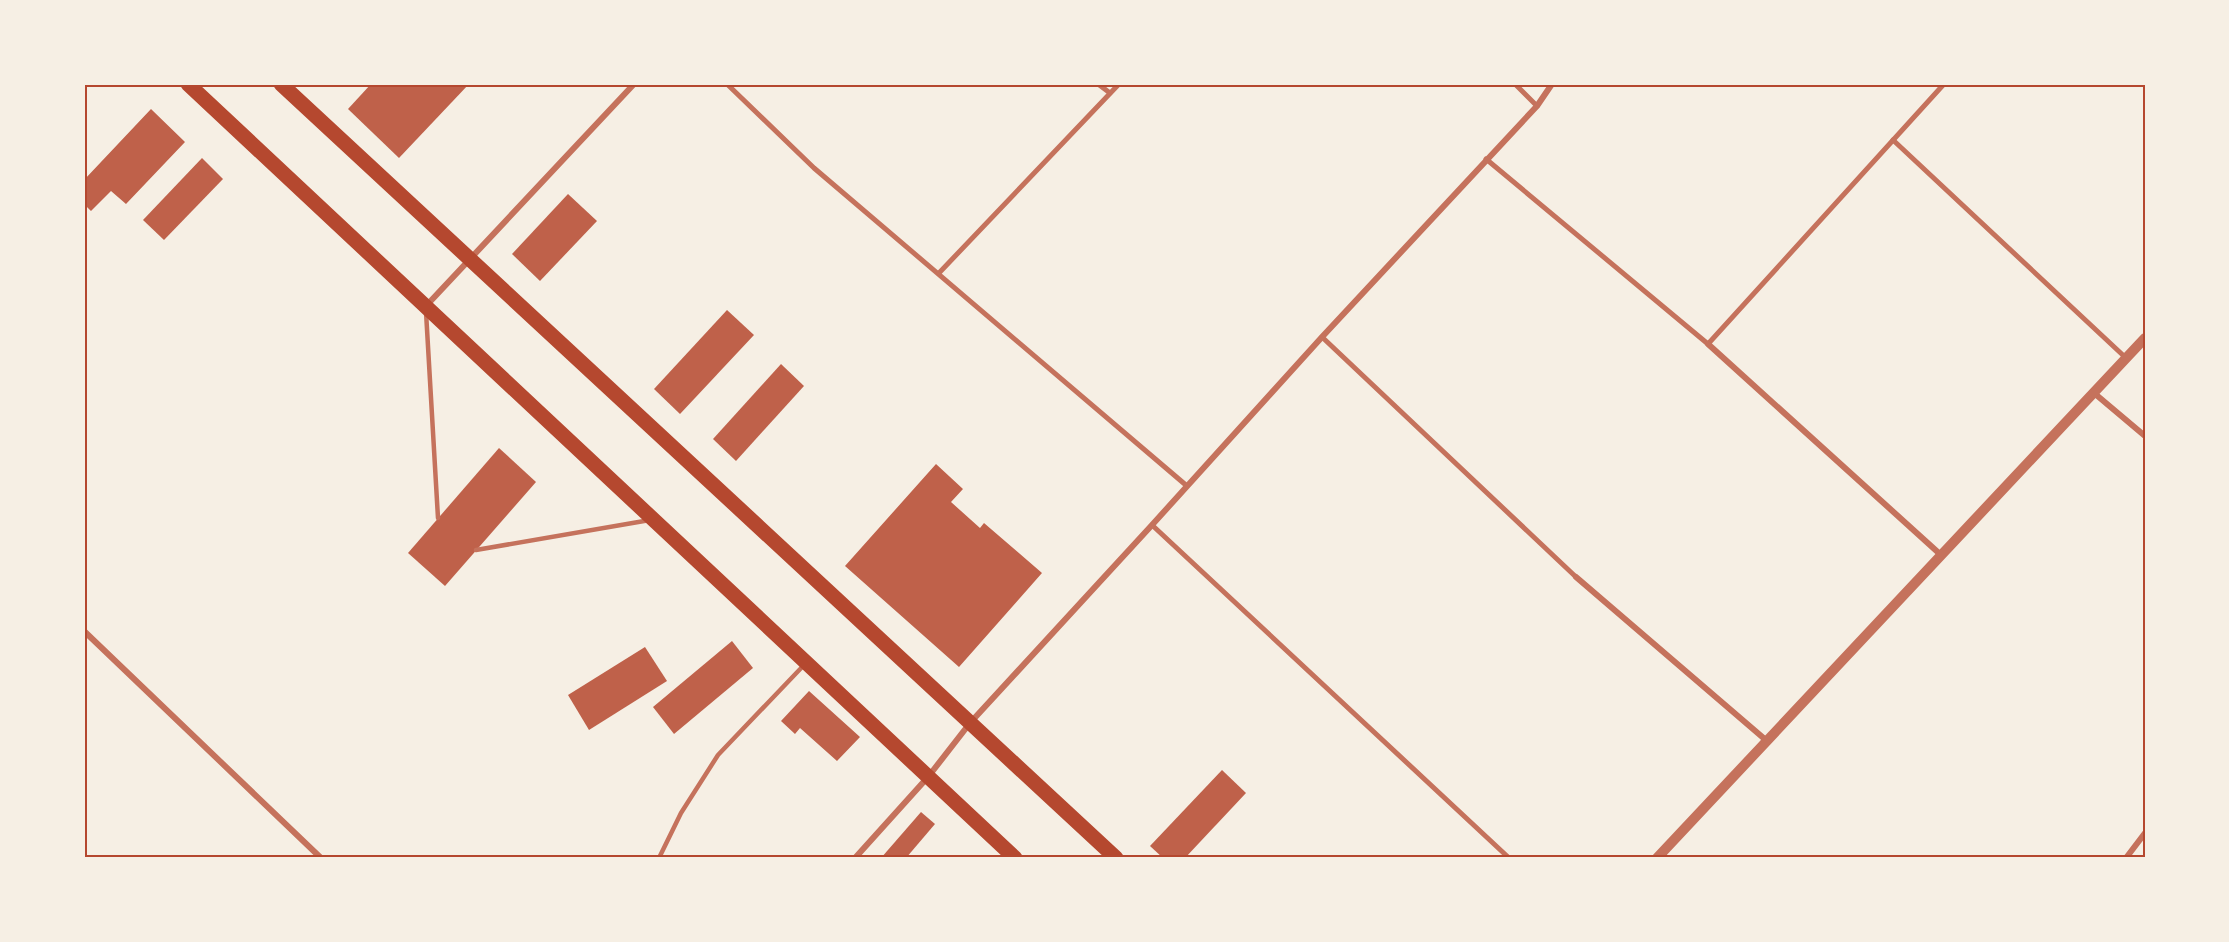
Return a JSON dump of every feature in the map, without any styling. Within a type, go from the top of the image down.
[{"type":"main road","points":[[188,84],[1015,858]]},
{"type":"main road","points":[[281,84],[1116,858]]},
{"type":"street","points":[[425,306],[634,84]]},
{"type":"street","points":[[727,84],[814,168],[1187,486]]},
{"type":"street","points":[[1098,84],[1110,93]]},
{"type":"street","points":[[939,273],[1119,84]]},
{"type":"street","points":[[1515,84],[1537,106]]},
{"type":"street","points":[[855,858],[928,777],[970,723],[1322,337],[1537,106],[1552,84]]},
{"type":"street","points":[[1708,344],[1944,84]]},
{"type":"street","points":[[1893,140],[2126,359]]},
{"type":"street","points":[[1486,159],[1708,344],[1941,555]]},
{"type":"street","points":[[1322,337],[1576,577],[1767,741]]},
{"type":"street","points":[[1657,858],[2145,338]]},
{"type":"street","points":[[2094,393],[2145,436]]},
{"type":"street","points":[[1152,525],[1509,858]]},
{"type":"street","points":[[84,631],[321,858]]},
{"type":"street","points":[[2126,858],[2145,833]]},
{"type":"lane","points":[[425,306],[438,518]]},
{"type":"lane","points":[[476,550],[653,520]]},
{"type":"lane","points":[[659,858],[681,813],[718,755],[807,663]]},
{"type":"building","points":[[371,84],[469,84],[399,158],[348,109]]},
{"type":"building","points":[[151,109],[185,142],[126,204],[111,191],[91,211],[84,204],[84,180]]},
{"type":"building","points":[[202,158],[223,179],[164,240],[143,220]]},
{"type":"building","points":[[568,194],[597,221],[540,281],[512,254]]},
{"type":"building","points":[[727,310],[754,335],[680,414],[654,389]]},
{"type":"building","points":[[781,364],[804,386],[736,461],[713,439]]},
{"type":"building","points":[[499,448],[536,482],[445,586],[408,553]]},
{"type":"building","points":[[936,464],[963,489],[951,502],[980,528],[984,523],[1042,573],[959,667],[845,566]]},
{"type":"building","points":[[732,641],[753,668],[674,734],[653,707]]},
{"type":"building","points":[[645,647],[667,681],[589,730],[568,695]]},
{"type":"building","points":[[809,691],[860,737],[837,761],[800,728],[795,734],[781,721]]},
{"type":"building","points":[[1222,770],[1246,793],[1185,858],[1163,858],[1150,846]]},
{"type":"building","points":[[921,812],[935,824],[906,858],[881,858]]}]
